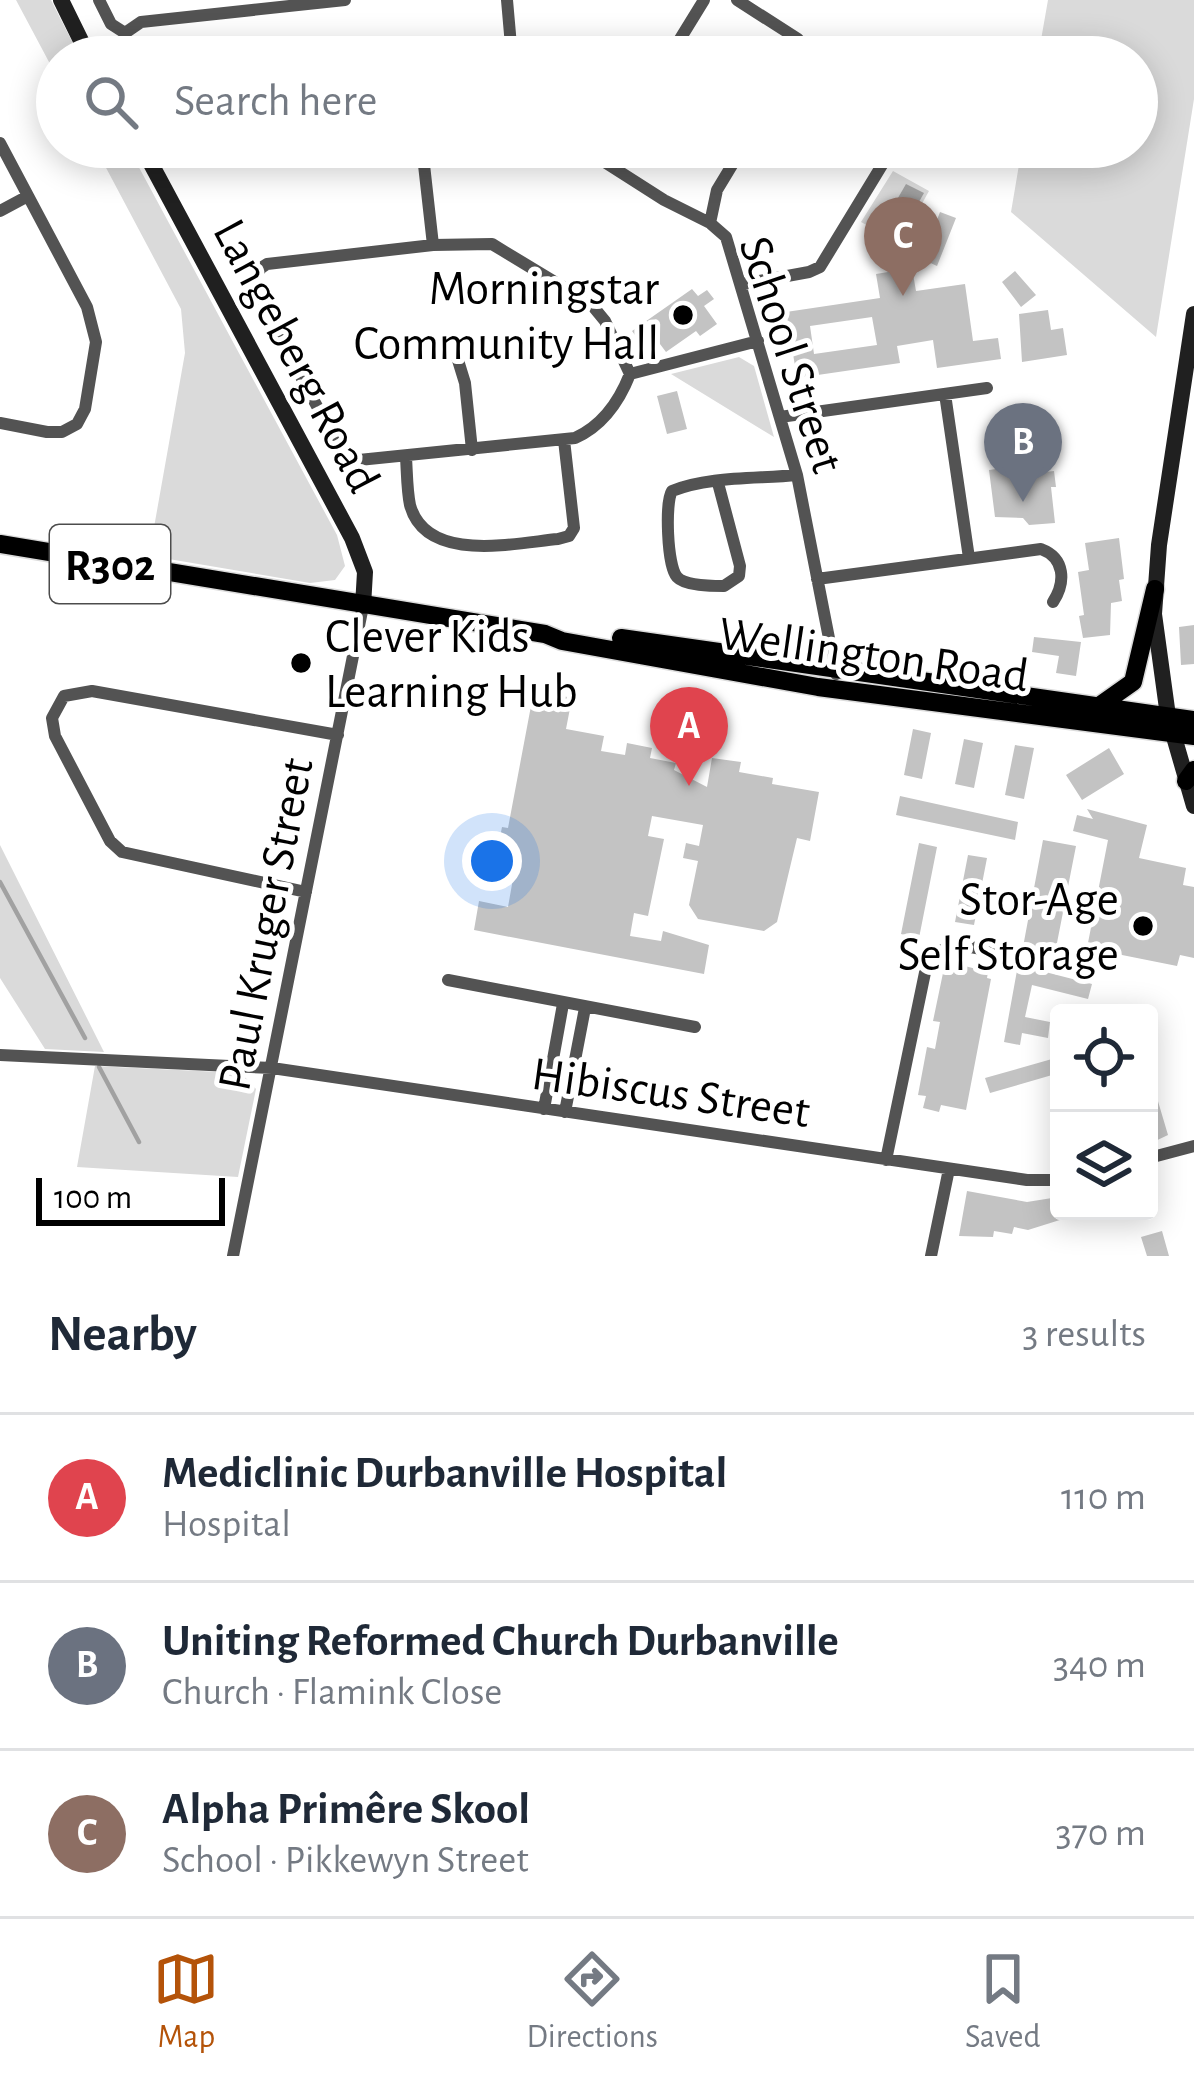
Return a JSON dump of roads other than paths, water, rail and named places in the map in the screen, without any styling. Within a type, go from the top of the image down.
[{"type":"main road","points":[[61,0],[81,36]]},
{"type":"main road","points":[[73,0],[86,36]]},
{"type":"main road","name":"Langeberg Road","points":[[154,168],[352,538],[365,572],[363,606]]},
{"type":"main road","points":[[1099,706],[1133,682],[1155,589],[1193,326]]},
{"type":"main road","name":"Wellington Road","points":[[0,544],[545,634],[562,641],[825,688],[1169,724],[1194,720]]},
{"type":"main road","points":[[1155,589],[1156,634],[1169,724],[1190,776],[1194,806]]},
{"type":"main road","name":"Wellington Road","points":[[545,634],[562,630],[830,662],[1099,706],[1169,724],[1194,736]]},
{"type":"street","points":[[99,0],[111,24],[125,33]]},
{"type":"street","points":[[125,33],[141,22],[345,0]]},
{"type":"street","points":[[507,0],[510,36]]},
{"type":"street","points":[[682,36],[704,0]]},
{"type":"street","points":[[737,0],[793,36]]},
{"type":"street","points":[[0,143],[87,307],[95,353],[85,409],[72,428],[46,432],[0,423]]},
{"type":"street","points":[[424,168],[433,245]]},
{"type":"street","name":"School Street","points":[[616,168],[726,237],[797,475],[830,662],[825,688]]},
{"type":"street","points":[[710,223],[720,183],[729,168]]},
{"type":"street","points":[[743,284],[820,266],[880,168]]},
{"type":"street","points":[[0,211],[28,196]]},
{"type":"street","points":[[491,244],[559,282],[602,315],[630,374],[617,403],[592,429],[564,440],[366,461],[343,450],[255,292],[253,280],[258,270],[273,263],[433,245],[491,244]]},
{"type":"street","points":[[630,374],[758,341]]},
{"type":"street","points":[[457,357],[465,383],[472,450]]},
{"type":"street","points":[[780,417],[987,388]]},
{"type":"street","points":[[945,394],[969,559]]},
{"type":"street","points":[[406,457],[412,511],[441,540],[480,545],[558,539],[569,536],[574,528],[564,440]]},
{"type":"street","points":[[718,483],[739,576],[724,586],[682,581],[674,572],[667,499],[677,488],[718,483],[797,475]]},
{"type":"street","points":[[817,579],[1036,549],[1058,560],[1060,589],[1053,602]]},
{"type":"street","name":"Paul Kruger Street","points":[[233,1256],[363,606]]},
{"type":"street","points":[[306,892],[131,855],[115,847],[55,736],[52,718],[64,696],[92,691],[338,736]]},
{"type":"street","points":[[886,1160],[926,963],[952,945],[1004,954]]},
{"type":"street","points":[[448,980],[695,1027]]},
{"type":"street","points":[[544,1109],[563,1004]]},
{"type":"street","points":[[565,1112],[585,1008]]},
{"type":"street","name":"Hibiscus Street","points":[[0,1055],[272,1068],[1050,1180]]},
{"type":"street","points":[[1158,1156],[1194,1146]]},
{"type":"street","points":[[931,1256],[949,1169]]},
{"type":"waterway","points":[[0,882],[85,1038]]},
{"type":"waterway","points":[[99,1067],[139,1142]]},
{"type":"place","name":"Alpha Primêre Skool","points":[[903,296]]},
{"type":"place","name":"Morningstar Community Hall","points":[[683,315]]},
{"type":"place","name":"Uniting Reformed Church Durbanville","points":[[1023,502]]},
{"type":"place","name":"Clever Kids Learning Hub","points":[[301,663]]},
{"type":"place","name":"Mediclinic Durbanville Hospital","points":[[689,786]]},
{"type":"place","name":"Stor-Age Self Storage","points":[[1143,926]]}]
